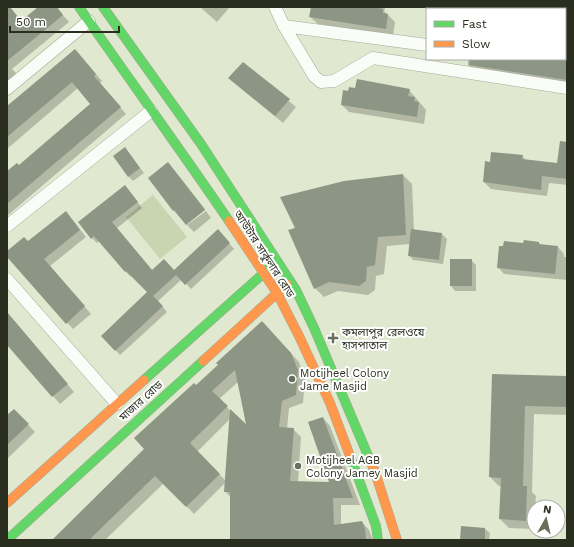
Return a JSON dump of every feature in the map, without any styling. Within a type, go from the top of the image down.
[{"type":"main road","name":"আউটার সার্কুলার রোড","points":[[79,7],[151,111],[189,162],[277,292],[330,403],[371,511],[376,526],[378,540]]},
{"type":"main road","name":"আউটার সার্কুলার রোড","points":[[103,7],[202,144],[296,290],[317,334],[375,472],[397,540]]},
{"type":"main road","name":"মাজার রোড","points":[[7,503],[278,260]]},
{"type":"main road","name":"মাজার রোড","points":[[7,540],[290,280]]},
{"type":"street","points":[[274,7],[314,76],[322,82],[334,80],[373,58],[431,63],[567,88]]},
{"type":"street","points":[[7,89],[89,21]]},
{"type":"street","points":[[284,26],[426,45]]},
{"type":"street","points":[[7,226],[151,111]]},
{"type":"street","points":[[7,279],[117,404]]},
{"type":"green space","points":[[153,195],[187,237],[160,259],[126,217]]},
{"type":"building","points":[[7,7],[10,7],[21,21],[38,7],[57,7],[63,15],[7,61]]},
{"type":"building","points":[[311,7],[373,7],[383,9],[383,13],[388,14],[386,29],[309,17]]},
{"type":"building","points":[[75,49],[96,74],[94,76],[121,107],[7,204],[7,171],[17,163],[19,165],[90,104],[72,82],[7,137],[7,106]]},
{"type":"building","points":[[567,59],[567,80],[469,65],[470,60]]},
{"type":"building","points":[[243,62],[290,99],[275,116],[228,78]]},
{"type":"building","points":[[357,79],[410,89],[408,96],[415,97],[414,101],[419,102],[417,117],[341,105],[343,90],[348,91],[349,87],[355,88]]},
{"type":"building","points":[[560,141],[567,142],[567,179],[542,176],[541,190],[483,182],[485,161],[490,162],[491,152],[523,155],[522,159],[557,163]]},
{"type":"building","points":[[125,147],[140,168],[128,177],[113,156]]},
{"type":"building","points":[[168,162],[205,210],[186,225],[174,210],[173,211],[148,178]]},
{"type":"building","points":[[403,174],[406,235],[378,237],[375,265],[367,267],[366,281],[359,286],[329,282],[314,289],[288,230],[295,228],[280,197],[344,181]]},
{"type":"building","points":[[125,185],[138,202],[112,222],[152,270],[164,259],[174,270],[218,229],[230,243],[185,285],[176,275],[153,296],[163,306],[115,351],[101,336],[147,292],[126,271],[125,272],[94,236],[91,239],[78,222]]},
{"type":"building","points":[[66,211],[80,230],[44,259],[85,306],[66,324],[7,257],[7,251],[24,237],[28,241]]},
{"type":"building","points":[[411,229],[442,233],[439,260],[408,256]]},
{"type":"building","points":[[524,240],[539,242],[539,244],[558,246],[555,274],[497,268],[499,246],[503,246],[504,241],[523,243]]},
{"type":"building","points":[[450,259],[472,259],[472,286],[450,286]]},
{"type":"building","points":[[7,312],[68,384],[52,397],[7,345]]},
{"type":"building","points":[[262,321],[291,353],[298,370],[296,395],[282,401],[279,427],[294,428],[290,481],[329,482],[308,422],[323,417],[353,498],[333,498],[334,525],[362,521],[365,529],[366,540],[230,540],[230,492],[224,492],[230,409],[246,424],[235,370],[212,391],[228,406],[190,443],[220,474],[186,507],[155,476],[89,540],[52,540],[144,449],[134,438],[194,383],[196,385],[218,365],[216,363]]},
{"type":"building","points":[[492,374],[567,376],[567,407],[525,406],[523,486],[527,486],[526,521],[499,519],[501,478],[489,477]]},
{"type":"building","points":[[14,409],[29,424],[7,445],[7,415]]},
{"type":"building","points":[[461,526],[485,528],[485,540],[460,540]]},
{"type":"traffic: fast","points":[[79,7],[229,221]]},
{"type":"traffic: fast","points":[[103,7],[201,144],[296,290],[314,328],[369,458]]},
{"type":"traffic: fast","points":[[144,380],[275,263]]},
{"type":"traffic: fast","points":[[7,540],[203,361]]},
{"type":"traffic: fast","points":[[350,456],[376,526],[378,540]]},
{"type":"traffic: slow","points":[[229,221],[277,293],[330,403],[350,456]]},
{"type":"traffic: slow","points":[[203,361],[287,284]]},
{"type":"traffic: slow","points":[[7,503],[144,380]]},
{"type":"traffic: slow","points":[[369,458],[397,540]]},
{"type":"place","name":"কমলাপুর রেলওয়ে হাসপাতাল","points":[[333,338]]},
{"type":"place","name":"Motijheel Colony Jame Masjid","points":[[292,379]]},
{"type":"place","name":"Motijheel AGB Colony Jamey Masjid","points":[[298,466]]}]
